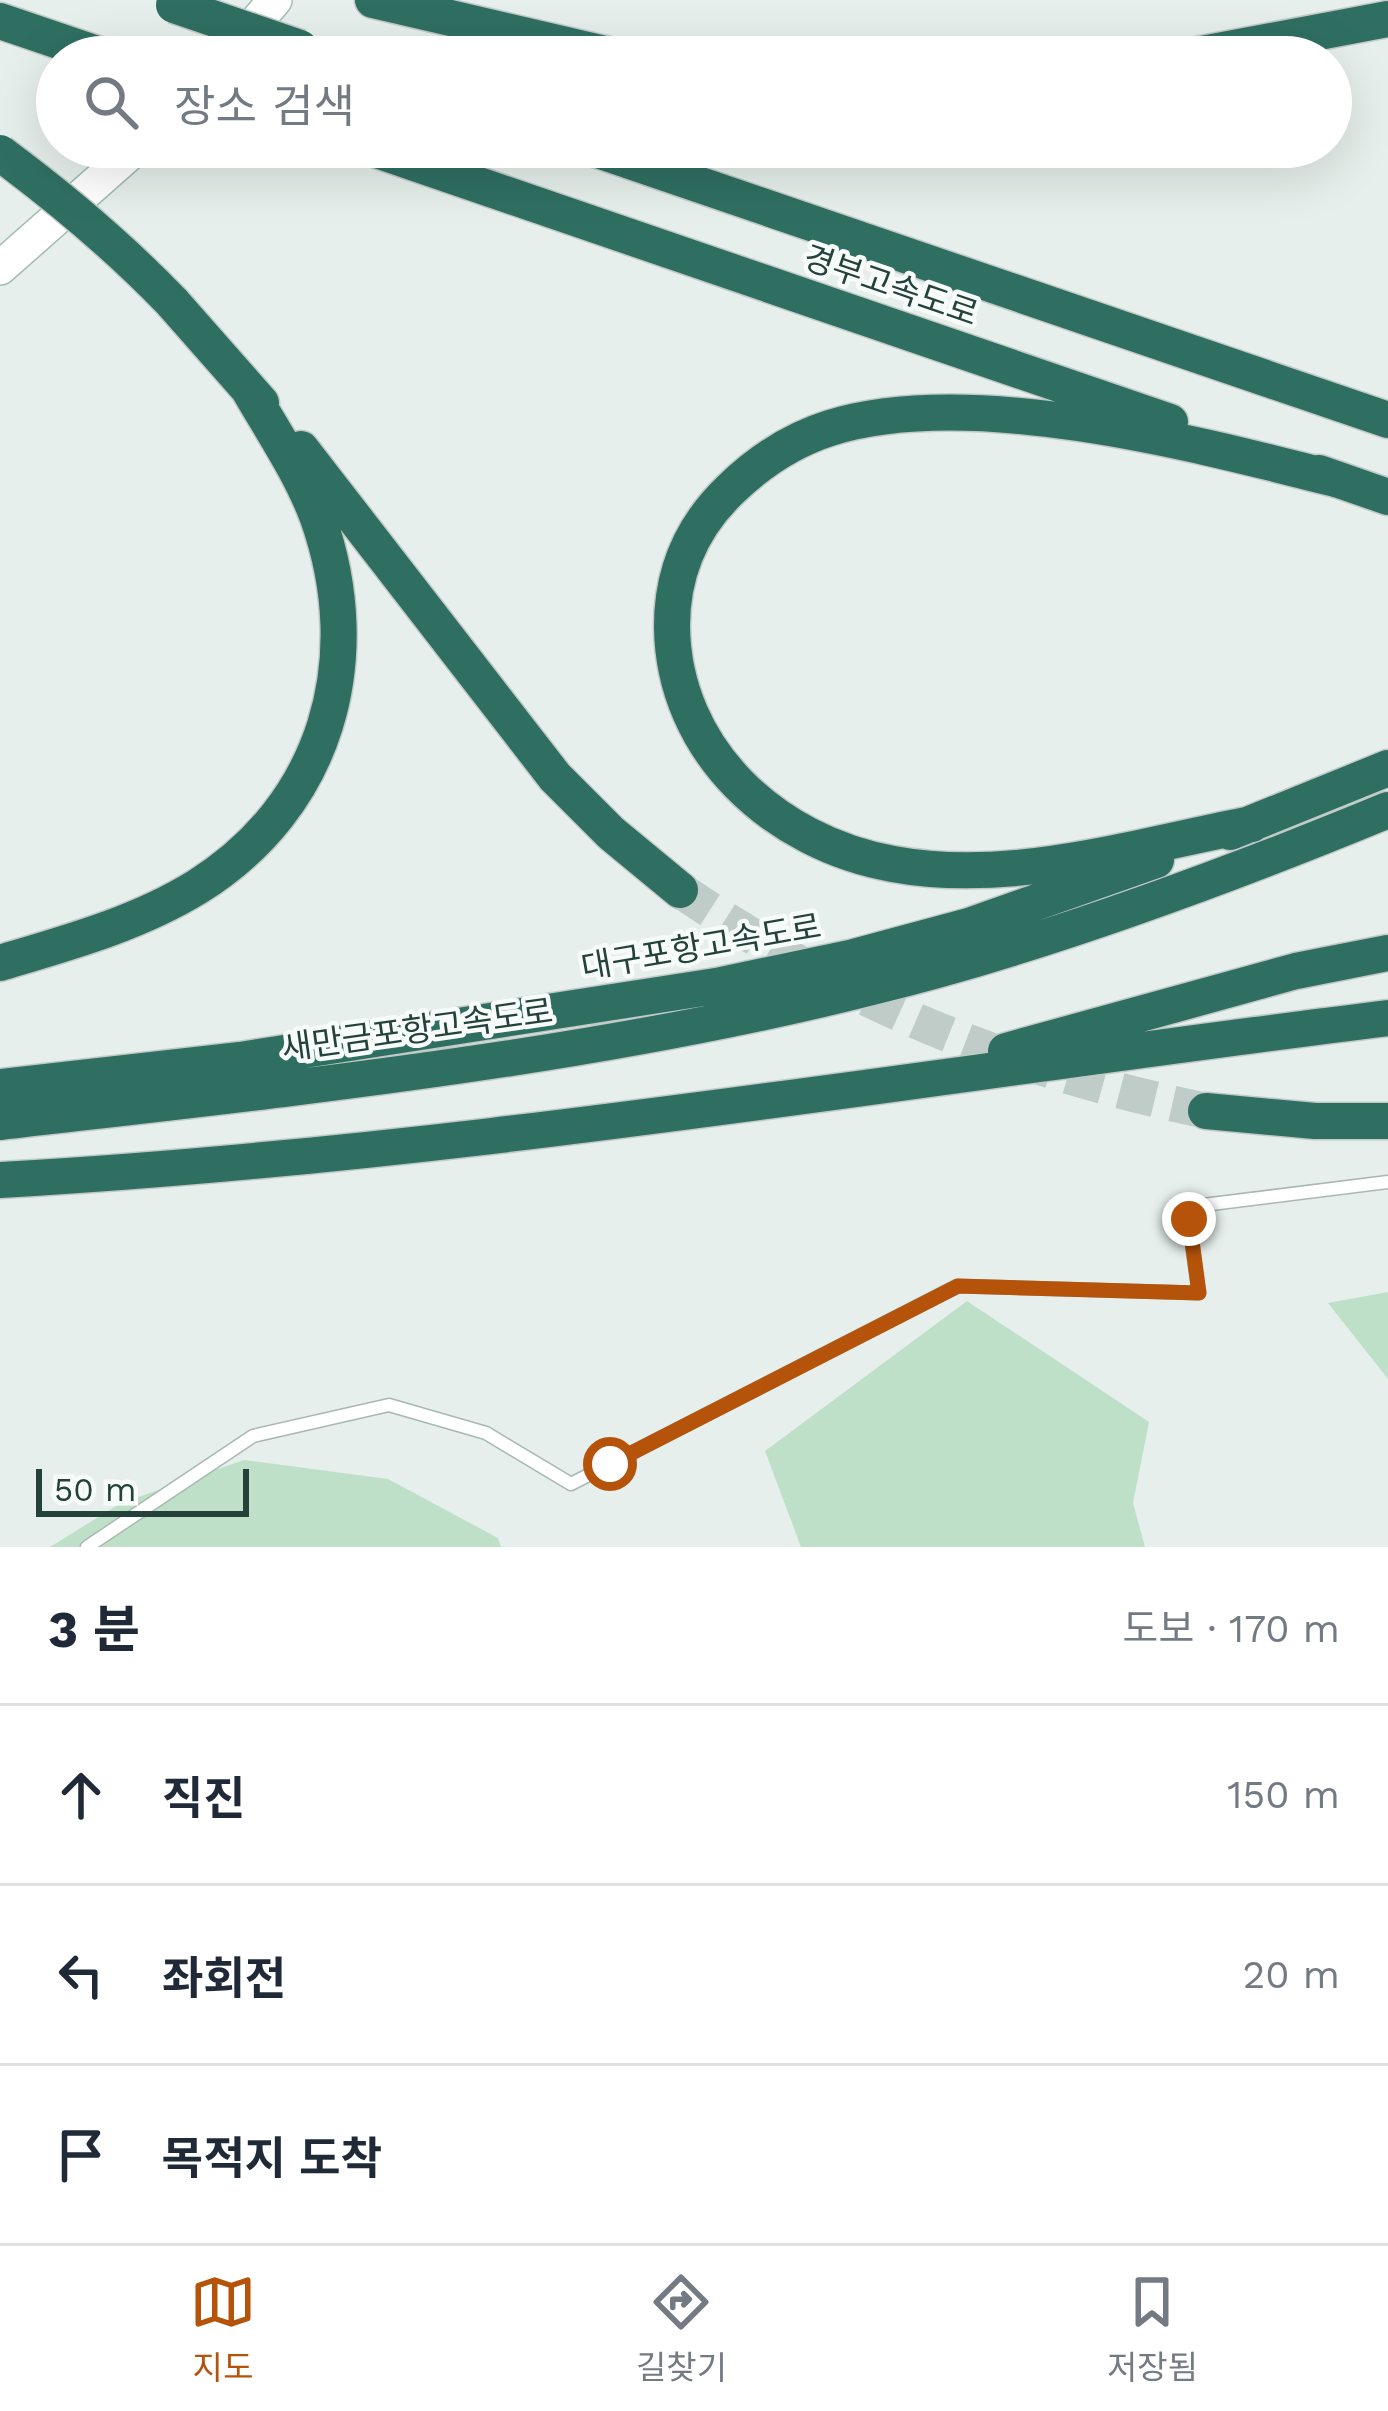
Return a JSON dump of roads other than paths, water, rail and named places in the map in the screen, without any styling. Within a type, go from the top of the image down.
[{"type":"highway","points":[[374,0],[528,36]]},
{"type":"highway","points":[[166,3],[262,36]]},
{"type":"highway","points":[[1298,36],[1388,19]]},
{"type":"highway","points":[[0,21],[44,36]]},
{"type":"highway","points":[[0,154],[58,196],[172,302],[315,466],[555,777],[610,833],[680,890]]},
{"type":"highway","name":"경부고속도로","points":[[429,168],[1388,497]]},
{"type":"highway","name":"경부고속도로","points":[[650,168],[1388,420]]},
{"type":"highway","points":[[0,963],[101,931],[195,888],[269,829],[311,764],[334,692],[339,620],[336,584],[316,514],[248,388]]},
{"type":"highway","points":[[1252,824],[996,869],[892,864],[822,842],[785,824],[753,798],[725,771],[702,737],[685,704],[675,667],[672,616],[677,576],[701,522],[746,474],[791,444],[826,429],[876,418],[976,414],[1089,426],[1232,452],[1339,480]]},
{"type":"highway","name":"대구포항고속도로","points":[[0,1087],[240,1060],[448,1029],[716,986],[854,957],[969,926],[1252,824],[1388,768]]},
{"type":"highway","name":"새만금포항고속도로","points":[[0,1122],[343,1081],[743,1016],[934,971],[1133,908],[1388,810]]},
{"type":"highway","points":[[863,1090],[1296,971],[1388,952]]},
{"type":"highway","points":[[0,1180],[204,1168],[651,1119],[1388,1018]]},
{"type":"highway","points":[[1206,1111],[1315,1121],[1388,1121]]},
{"type":"main road","points":[[244,36],[275,0]]},
{"type":"main road","points":[[0,268],[113,168]]},
{"type":"lane","points":[[87,1547],[253,1436],[389,1405],[486,1433],[571,1484],[958,1286],[1199,1293],[1187,1207],[1388,1182]]},
{"type":"tunnel","points":[[680,890],[806,967],[932,1028],[1063,1074],[1206,1111]]}]
